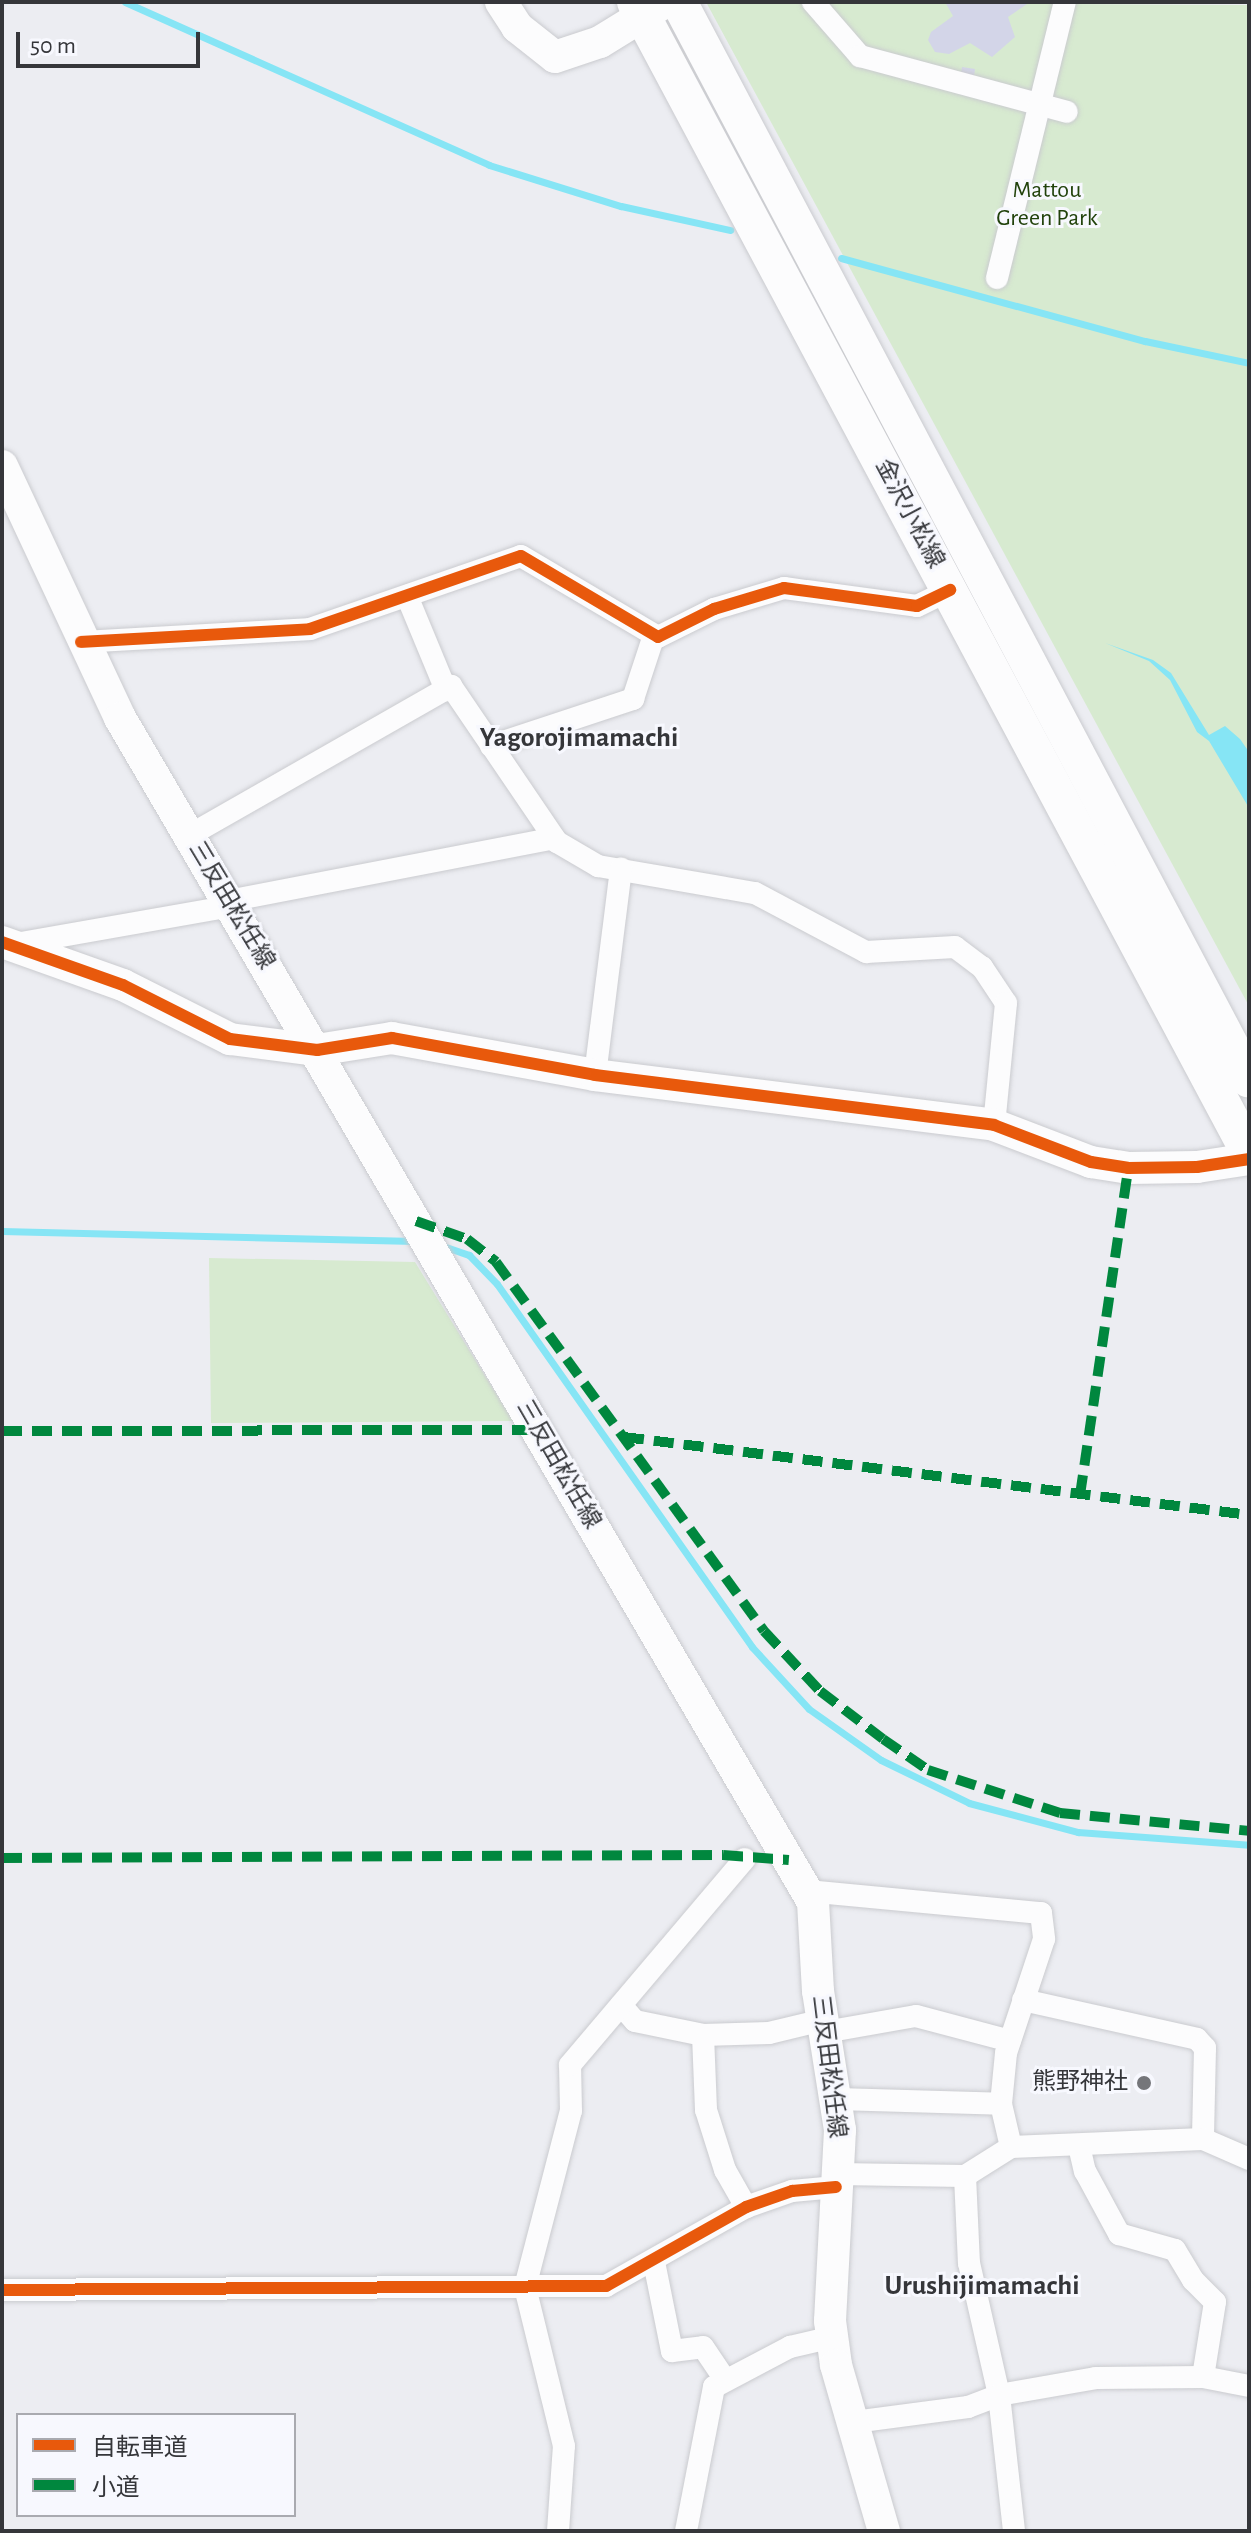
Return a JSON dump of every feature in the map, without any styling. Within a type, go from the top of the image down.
[{"type":"main road","points":[[501,2],[517,27],[555,57],[600,42],[647,6]]},
{"type":"main road","name":"金沢小松線","points":[[679,2],[1249,1080]]},
{"type":"main road","name":"金沢小松線","points":[[647,6],[1100,881],[1249,1156]]},
{"type":"main road","name":"三反田松任線","points":[[2,466],[81,642],[190,835],[813,1902],[824,2026],[837,2099],[836,2181],[830,2258],[833,2337],[884,2531]]},
{"type":"main road","points":[[9,943],[123,985],[230,1039],[317,1050],[392,1038],[595,1075],[994,1125],[1091,1162],[1128,1168],[1197,1167],[1249,1156]]},
{"type":"street","points":[[813,2],[860,56],[1067,112]]},
{"type":"street","points":[[997,278],[1065,2]]},
{"type":"street","points":[[81,642],[310,629],[521,556],[654,635]]},
{"type":"street","points":[[491,746],[633,699],[654,635],[714,609],[784,588],[917,606],[950,590]]},
{"type":"street","points":[[407,596],[446,690]]},
{"type":"street","points":[[190,835],[451,686],[554,838],[598,866],[755,893],[866,952],[955,947],[982,967],[1006,1003],[994,1125]]},
{"type":"street","points":[[9,943],[230,903],[554,838]]},
{"type":"street","points":[[595,1075],[621,869]]},
{"type":"street","points":[[558,2531],[564,2446],[525,2287],[571,2111],[570,2065],[745,1859]]},
{"type":"street","points":[[807,1891],[1041,1913],[1044,1939],[1010,2041],[1001,2104],[1011,2147]]},
{"type":"street","points":[[1023,2000],[1197,2039],[1205,2048],[1203,2139]]},
{"type":"street","points":[[621,2005],[635,2021],[703,2035],[769,2033],[916,2016],[1010,2041]]},
{"type":"street","points":[[703,2035],[706,2110],[725,2170],[746,2207]]},
{"type":"street","points":[[837,2099],[1001,2104]]},
{"type":"street","points":[[2,2290],[606,2286],[654,2262],[746,2207],[792,2191],[836,2181],[965,2176],[1011,2147],[1203,2139],[1249,2159]]},
{"type":"street","points":[[1079,2146],[1085,2171],[1119,2234],[1175,2250],[1193,2280],[1215,2302],[1203,2377]]},
{"type":"street","points":[[965,2176],[969,2263],[999,2395],[1014,2531]]},
{"type":"street","points":[[654,2262],[672,2351],[703,2347],[725,2380]]},
{"type":"street","points":[[686,2531],[700,2474],[710,2394],[725,2380],[790,2347],[833,2337]]},
{"type":"street","points":[[854,2422],[968,2407],[999,2395],[1096,2378],[1203,2377],[1249,2386]]},
{"type":"green space","name":"Mattou Green Park","points":[[706,2],[1249,5],[1249,1006]]},
{"type":"green space","points":[[209,1258],[415,1262],[513,1421],[211,1423]]},
{"type":"water","points":[[1105,643],[1153,660],[1171,673],[1209,735],[1225,726],[1240,739],[1249,752],[1249,808],[1209,741],[1197,732],[1170,680],[1149,661]]},
{"type":"building","points":[[945,2],[1030,2],[1008,17],[1015,37],[992,57],[970,43],[949,54],[935,52],[928,40],[931,32],[953,16]]},
{"type":"building","points":[[962,67],[975,69],[974,77],[961,75]]},
{"type":"waterway","points":[[125,2],[489,165],[621,206],[730,230]]},
{"type":"waterway","points":[[841,258],[1145,341],[1249,363]]},
{"type":"waterway","points":[[2,1231],[415,1241]]},
{"type":"waterway","points":[[440,1245],[469,1255],[497,1284],[752,1647],[809,1709],[881,1760],[969,1803],[1078,1832],[1249,1845]]},
{"type":"marked path","points":[[1080,1495],[1128,1168]]},
{"type":"marked path","points":[[416,1221],[467,1239],[496,1262],[764,1631],[820,1691],[883,1739],[928,1770],[1060,1813],[1249,1831]]},
{"type":"marked path","points":[[2,1431],[538,1430]]},
{"type":"marked path","points":[[624,1437],[1249,1515]]},
{"type":"marked path","points":[[2,1858],[723,1855],[789,1860]]},
{"type":"cycle path","points":[[81,642],[310,629],[521,556],[658,637],[714,609],[784,588],[917,606],[950,590]]},
{"type":"cycle path","points":[[2,942],[123,985],[230,1039],[317,1050],[392,1038],[595,1075],[994,1125],[1091,1162],[1128,1168],[1197,1167],[1249,1159]]},
{"type":"cycle path","points":[[2,2290],[606,2286],[746,2207],[792,2191],[836,2187]]},
{"type":"place","name":"熊野神社","points":[[1144,2083]]},
{"type":"district","name":"Yagorojimamachi","points":[[579,738]]},
{"type":"district","name":"Urushijimamachi","points":[[982,2286]]}]
